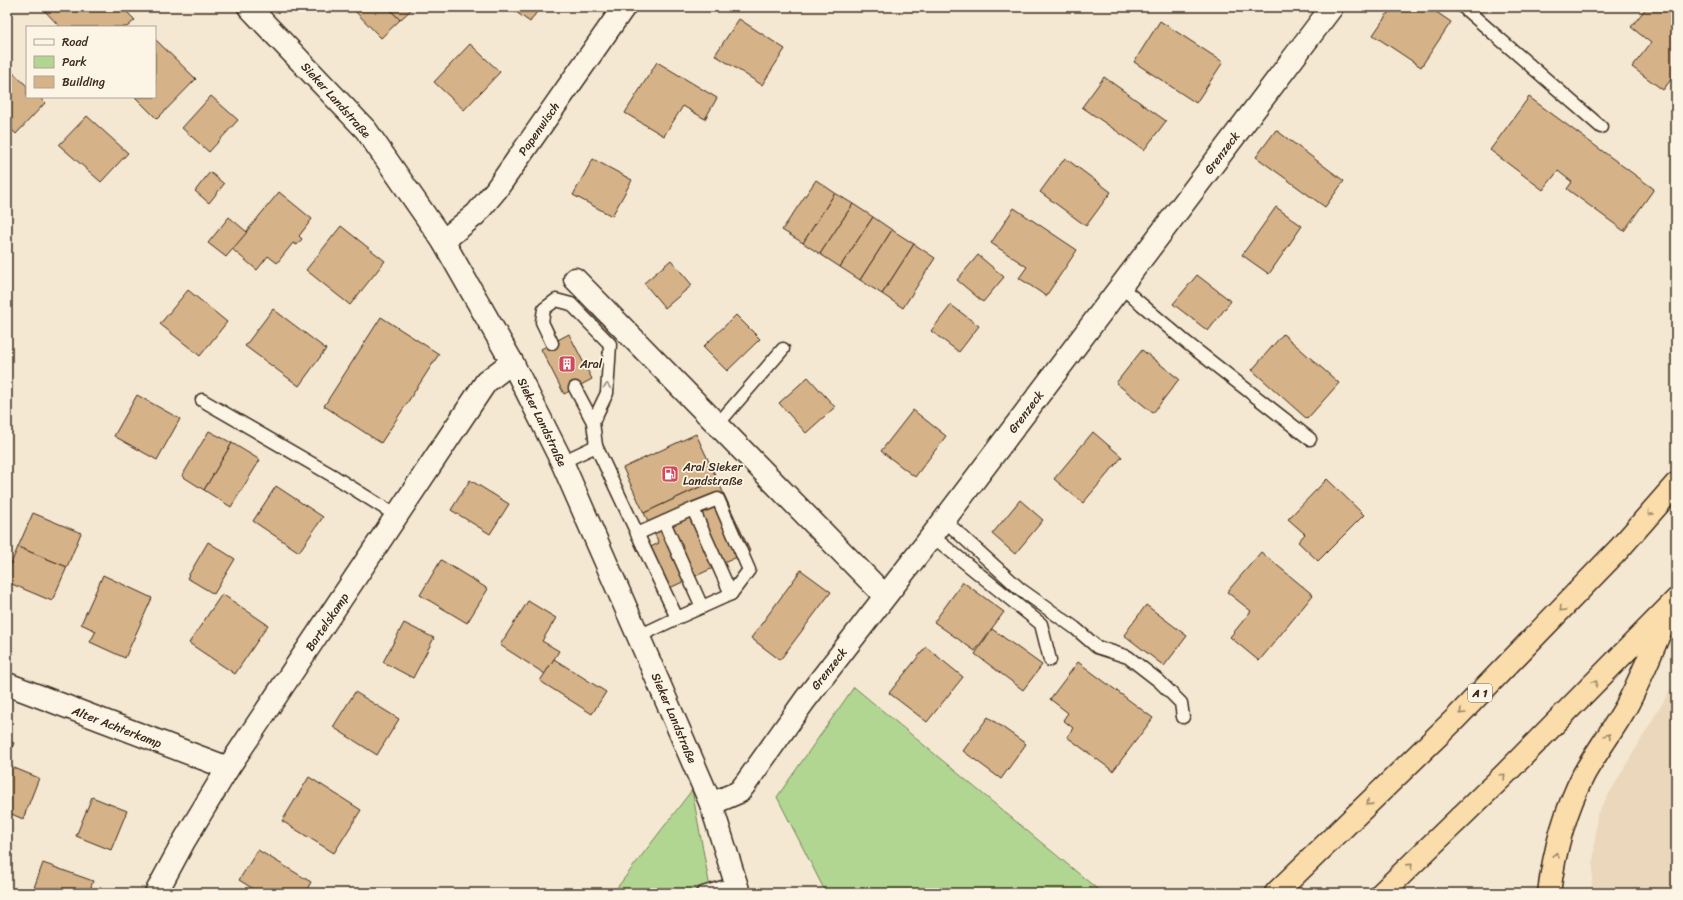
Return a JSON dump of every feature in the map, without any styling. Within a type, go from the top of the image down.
[{"type":"highway","name":"A 1","points":[[1276,893],[1455,720],[1619,549],[1676,484]]},
{"type":"highway","points":[[1382,893],[1504,775],[1674,603]]},
{"type":"highway","points":[[1549,893],[1560,836],[1584,774],[1626,707],[1674,603]]},
{"type":"street","name":"Sieker Landstraße","points":[[249,7],[366,130],[443,241],[512,362],[562,462],[711,804],[737,888]]},
{"type":"street","name":"Papenwisch","points":[[443,241],[476,214],[496,190],[624,7]]},
{"type":"street","name":"Grenzeck","points":[[711,804],[739,792],[805,700],[938,528],[1332,7]]},
{"type":"street","points":[[575,278],[885,596]]},
{"type":"street","name":"Bartelskamp","points":[[156,893],[184,841],[228,768],[398,516],[486,382],[512,362]]},
{"type":"street","name":"Alter Achterkamp","points":[[7,684],[228,768]]},
{"type":"lane","points":[[1463,7],[1601,128]]},
{"type":"lane","points":[[1121,287],[1187,343],[1310,438]]},
{"type":"lane","points":[[552,343],[542,322],[544,309],[556,300],[571,304],[610,344],[607,393],[593,422]]},
{"type":"lane","points":[[718,424],[783,349]]},
{"type":"lane","points":[[575,388],[593,422],[596,446],[677,618]]},
{"type":"lane","points":[[202,400],[335,476],[398,516]]},
{"type":"lane","points":[[562,462],[596,446]]},
{"type":"lane","points":[[638,534],[718,499],[749,570],[731,594],[639,636]]},
{"type":"lane","points":[[693,509],[731,594]]},
{"type":"lane","points":[[664,522],[702,607]]},
{"type":"lane","points":[[938,528],[1041,624],[1050,660]]},
{"type":"lane","points":[[938,528],[1020,589],[1076,628],[1098,647],[1128,657],[1159,681],[1181,703],[1183,718]]},
{"type":"lane","points":[[703,893],[737,888]]},
{"type":"shaded area","points":[[1676,680],[1676,893],[1591,893],[1597,814]]},
{"type":"green space","points":[[854,687],[1102,893],[826,893],[777,797]]},
{"type":"green space","points":[[692,790],[711,893],[613,893]]},
{"type":"building","points":[[41,7],[122,7],[135,20],[128,26],[59,26]]},
{"type":"building","points":[[351,7],[388,7],[400,20],[381,38]]},
{"type":"building","points":[[388,7],[414,7],[400,20]]},
{"type":"building","points":[[509,7],[540,7],[530,22]]},
{"type":"building","points":[[1392,7],[1429,7],[1451,22],[1421,67],[1373,35]]},
{"type":"building","points":[[1647,7],[1668,7],[1676,13],[1676,73],[1663,90],[1632,67],[1651,43],[1631,27]]},
{"type":"building","points":[[739,19],[785,49],[762,85],[715,55]]},
{"type":"building","points":[[1160,21],[1223,62],[1196,103],[1134,62]]},
{"type":"building","points":[[156,40],[196,79],[157,119],[136,98],[156,98]]},
{"type":"building","points":[[470,44],[500,72],[464,110],[434,82]]},
{"type":"building","points":[[657,62],[717,98],[705,119],[683,106],[664,136],[625,113]]},
{"type":"building","points":[[7,67],[26,85],[26,98],[40,98],[45,103],[16,134],[7,125]]},
{"type":"building","points":[[1104,77],[1166,121],[1144,150],[1082,107]]},
{"type":"building","points":[[211,96],[238,120],[209,152],[182,128]]},
{"type":"building","points":[[1529,97],[1654,189],[1624,231],[1567,189],[1572,182],[1558,171],[1543,190],[1490,150]]},
{"type":"building","points":[[87,116],[128,153],[101,182],[59,145]]},
{"type":"building","points":[[1276,130],[1344,181],[1325,207],[1256,157]]},
{"type":"building","points":[[1065,158],[1111,192],[1086,226],[1040,192]]},
{"type":"building","points":[[593,159],[632,180],[612,216],[573,195]]},
{"type":"building","points":[[210,172],[224,184],[209,203],[195,191]]},
{"type":"building","points":[[816,180],[835,193],[803,243],[782,230]]},
{"type":"building","points":[[279,192],[312,219],[299,236],[302,239],[297,245],[293,243],[277,263],[268,256],[257,270],[232,249]]},
{"type":"building","points":[[835,193],[853,204],[820,254],[803,243]]},
{"type":"building","points":[[853,204],[873,217],[840,267],[820,254]]},
{"type":"building","points":[[1276,207],[1302,226],[1269,274],[1242,255]]},
{"type":"building","points":[[1014,208],[1077,250],[1046,296],[1019,278],[1027,267],[991,243]]},
{"type":"building","points":[[229,217],[247,232],[226,257],[208,243]]},
{"type":"building","points":[[873,217],[892,230],[860,280],[840,267]]},
{"type":"building","points":[[341,226],[385,261],[350,305],[306,270]]},
{"type":"building","points":[[892,230],[914,244],[882,294],[860,280]]},
{"type":"building","points":[[914,244],[935,258],[903,308],[882,294]]},
{"type":"building","points":[[978,255],[1004,277],[983,302],[957,280]]},
{"type":"building","points":[[671,260],[692,285],[665,308],[644,283]]},
{"type":"building","points":[[1197,275],[1231,301],[1208,331],[1173,304]]},
{"type":"building","points":[[188,290],[227,322],[200,356],[160,324]]},
{"type":"building","points":[[951,305],[979,326],[959,352],[931,331]]},
{"type":"building","points":[[273,309],[326,349],[299,386],[245,346]]},
{"type":"building","points":[[736,315],[760,339],[727,371],[703,347]]},
{"type":"building","points":[[381,317],[439,354],[381,443],[324,406]]},
{"type":"building","name":"Aral","points":[[569,334],[592,379],[564,394],[541,349]]},
{"type":"building","points":[[1283,334],[1339,383],[1307,419],[1252,370]]},
{"type":"building","points":[[1142,350],[1179,379],[1153,413],[1116,383]]},
{"type":"building","points":[[808,377],[835,407],[806,433],[779,403]]},
{"type":"building","points":[[137,395],[180,419],[157,460],[114,436]]},
{"type":"building","points":[[913,410],[946,436],[915,477],[881,451]]},
{"type":"building","points":[[209,431],[232,443],[204,490],[182,476]]},
{"type":"building","points":[[1093,432],[1122,457],[1083,503],[1054,479]]},
{"type":"building","name":"Aral Sieker Landstraße","points":[[696,434],[717,479],[644,513],[623,468]]},
{"type":"building","points":[[232,443],[260,460],[231,507],[204,490]]},
{"type":"building","points":[[717,479],[750,551],[661,592],[642,551],[659,543],[644,513]]},
{"type":"building","points":[[1327,479],[1364,515],[1318,561],[1298,542],[1305,534],[1288,519]]},
{"type":"building","points":[[470,480],[509,504],[490,534],[451,510]]},
{"type":"building","points":[[276,486],[323,517],[299,552],[253,521]]},
{"type":"building","points":[[1020,500],[1043,520],[1015,554],[992,534]]},
{"type":"building","points":[[33,513],[81,533],[67,567],[18,547]]},
{"type":"building","points":[[208,542],[235,559],[214,594],[187,578]]},
{"type":"building","points":[[18,547],[67,567],[52,601],[7,582],[7,573]]},
{"type":"building","points":[[1261,552],[1313,595],[1259,661],[1230,637],[1251,611],[1227,592]]},
{"type":"building","points":[[441,560],[488,589],[467,623],[420,595]]},
{"type":"building","points":[[801,570],[831,592],[780,660],[751,638]]},
{"type":"building","points":[[103,575],[152,598],[125,658],[90,642],[96,631],[81,624]]},
{"type":"building","points":[[963,582],[1004,612],[975,651],[934,622]]},
{"type":"building","points":[[222,594],[268,625],[235,674],[189,643]]},
{"type":"building","points":[[528,601],[556,618],[542,641],[559,651],[545,674],[500,645]]},
{"type":"building","points":[[1146,605],[1187,636],[1164,666],[1124,635]]},
{"type":"building","points":[[404,623],[434,638],[413,678],[383,662]]},
{"type":"building","points":[[992,629],[1042,665],[1023,690],[975,654]]},
{"type":"building","points":[[926,647],[963,677],[927,722],[889,693]]},
{"type":"building","points":[[554,659],[606,692],[592,714],[540,681]]},
{"type":"building","points":[[1078,662],[1153,718],[1113,771],[1067,737],[1073,728],[1063,720],[1068,713],[1050,699]]},
{"type":"building","points":[[355,692],[399,719],[377,755],[333,727]]},
{"type":"building","points":[[988,717],[1026,744],[1001,779],[963,751]]},
{"type":"building","points":[[7,740],[14,743],[7,759]]},
{"type":"building","points":[[7,765],[39,778],[23,819],[7,812]]},
{"type":"building","points":[[309,777],[361,810],[334,853],[282,821]]},
{"type":"building","points":[[92,797],[127,811],[111,850],[76,836]]},
{"type":"building","points":[[258,850],[311,882],[305,893],[260,893],[239,880]]},
{"type":"building","points":[[43,863],[93,881],[89,893],[32,893]]},
{"type":"place","name":"Aral","points":[[567,364]]},
{"type":"place","name":"Aral Sieker Landstraße","points":[[670,474]]}]
